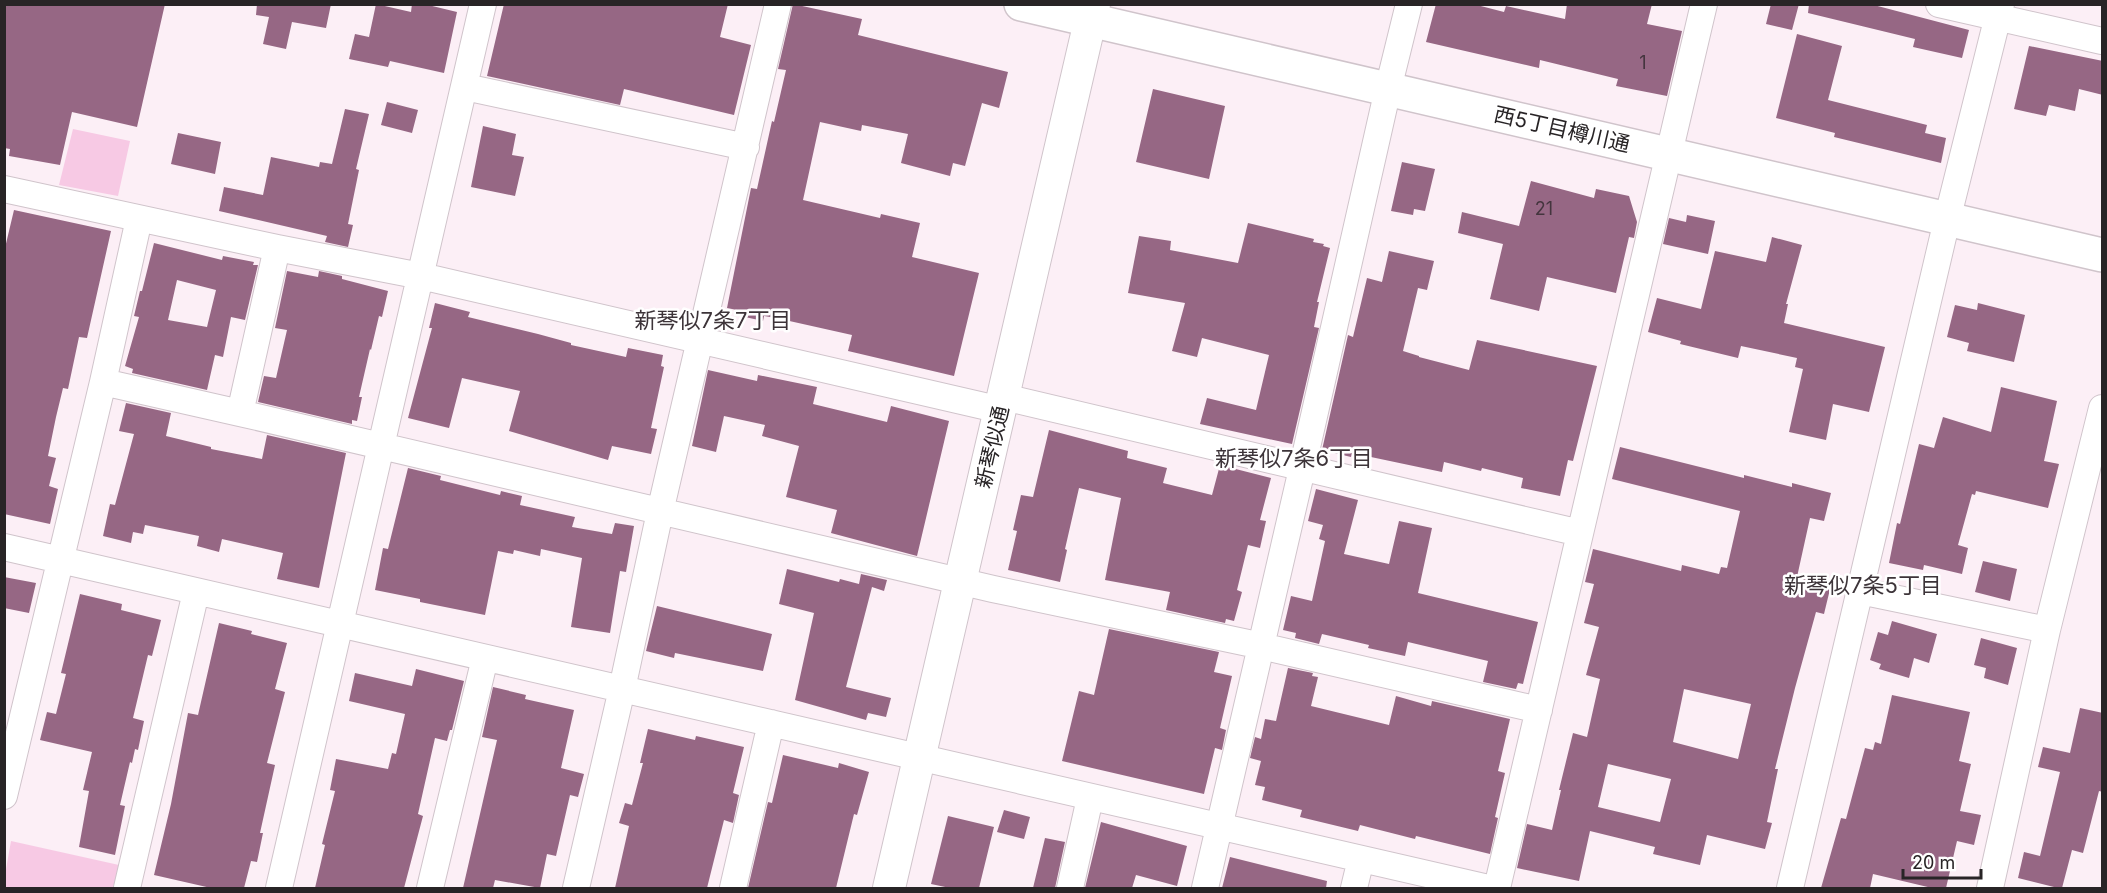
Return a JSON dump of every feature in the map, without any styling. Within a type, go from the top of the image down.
[{"type":"main road","name":"西5丁目樽川通","points":[[1021,4],[1092,12],[1388,89],[2103,255]]},
{"type":"street","points":[[279,888],[483,4]]},
{"type":"street","points":[[576,888],[660,512],[778,4]]},
{"type":"street","points":[[1205,888],[1409,4]]},
{"type":"street","points":[[1497,888],[1667,153],[1704,4]]},
{"type":"street","points":[[1939,4],[1999,11],[2103,41]]},
{"type":"street","points":[[1790,888],[1947,219],[1999,11]]},
{"type":"street","name":"新琴似通","points":[[890,888],[1092,12]]},
{"type":"street","points":[[465,87],[746,147]]},
{"type":"street","points":[[4,189],[277,248],[421,276],[700,342],[1303,468],[1580,533]]},
{"type":"street","points":[[4,796],[8,760],[61,560],[139,219]]},
{"type":"street","points":[[240,412],[277,248]]},
{"type":"street","points":[[103,382],[240,412],[961,582],[1262,646],[1539,710]]},
{"type":"street","points":[[1990,888],[2047,630],[2103,408]]},
{"type":"street","points":[[4,547],[1488,888]]},
{"type":"street","points":[[1860,591],[2047,630]]},
{"type":"street","points":[[127,888],[196,592]]},
{"type":"street","points":[[430,888],[485,658]]},
{"type":"street","points":[[732,888],[771,723]]},
{"type":"street","points":[[1070,888],[1090,798]]},
{"type":"street","points":[[1354,888],[1361,859]]},
{"type":"shaded area","points":[[73,129],[130,141],[118,196],[59,185]]},
{"type":"shaded area","points":[[11,841],[119,865],[113,888],[5,888]]},
{"type":"building","points":[[4,4],[165,4],[137,127],[72,112],[60,165],[9,156],[10,149],[4,148]]},
{"type":"building","points":[[257,4],[331,4],[326,28],[292,22],[286,49],[263,44],[269,17],[256,15]]},
{"type":"building","points":[[376,4],[411,12],[412,4],[424,4],[457,12],[444,73],[390,61],[388,67],[349,59],[355,34],[369,37]]},
{"type":"building","points":[[504,4],[728,4],[720,37],[751,45],[734,115],[624,89],[620,105],[487,76]]},
{"type":"building","points":[[793,4],[862,19],[858,35],[1008,72],[999,108],[982,103],[965,166],[953,163],[950,176],[901,163],[908,134],[862,125],[861,131],[820,122],[803,200],[880,218],[881,214],[920,223],[912,257],[979,273],[954,376],[848,351],[852,335],[764,316],[763,321],[736,315],[737,310],[727,308],[751,188],[757,189],[786,70],[778,69]]},
{"type":"building","points":[[1436,4],[1473,4],[1504,12],[1506,6],[1565,19],[1567,4],[1652,4],[1647,24],[1682,31],[1667,96],[1616,86],[1618,79],[1540,60],[1539,68],[1426,42]]},
{"type":"building","points":[[1771,4],[1799,4],[1792,30],[1766,24]]},
{"type":"building","points":[[1809,4],[1870,4],[1969,30],[1962,58],[1913,47],[1915,39],[1808,13]]},
{"type":"building","points":[[1797,34],[1842,46],[1828,100],[1927,125],[1925,133],[1946,138],[1941,163],[1834,137],[1835,133],[1776,118]]},
{"type":"building","points":[[2029,46],[2103,61],[2103,95],[2079,89],[2075,111],[2049,105],[2046,116],[2014,109]]},
{"type":"building","points":[[1153,89],[1225,106],[1209,179],[1136,162]]},
{"type":"building","points":[[387,102],[418,110],[412,133],[381,125]]},
{"type":"building","points":[[345,109],[369,114],[356,169],[359,170],[348,224],[353,225],[348,247],[325,242],[327,236],[219,211],[224,187],[263,195],[271,157],[319,167],[320,162],[332,164]]},
{"type":"building","points":[[483,126],[516,134],[512,155],[524,157],[515,196],[471,187]]},
{"type":"building","points":[[178,133],[221,142],[215,174],[171,164]]},
{"type":"building","points":[[1402,162],[1435,169],[1425,211],[1414,209],[1413,215],[1391,211]]},
{"type":"building","points":[[1531,181],[1594,198],[1596,189],[1629,196],[1637,222],[1634,238],[1629,237],[1616,293],[1547,277],[1539,311],[1490,299],[1503,244],[1458,233],[1462,212],[1519,226]]},
{"type":"building","points":[[14,210],[111,231],[87,338],[79,337],[68,389],[63,388],[56,417],[48,456],[56,458],[49,486],[58,489],[50,524],[4,514],[4,252]]},
{"type":"building","points":[[1687,215],[1715,221],[1708,254],[1663,244],[1669,218],[1686,222]]},
{"type":"building","points":[[1248,223],[1314,239],[1313,242],[1330,248],[1317,302],[1319,302],[1314,327],[1319,328],[1292,444],[1200,424],[1207,398],[1256,410],[1269,355],[1202,338],[1197,357],[1172,351],[1185,303],[1128,293],[1139,236],[1171,241],[1170,250],[1238,263]]},
{"type":"building","points":[[1772,237],[1802,245],[1786,304],[1788,304],[1784,323],[1885,347],[1869,412],[1833,404],[1826,440],[1789,432],[1803,369],[1795,367],[1797,358],[1741,346],[1738,358],[1680,344],[1681,341],[1648,332],[1657,298],[1701,309],[1715,251],[1766,262]]},
{"type":"building","points":[[154,243],[222,260],[223,256],[254,262],[253,265],[258,265],[245,320],[231,317],[223,357],[215,355],[207,390],[132,373],[133,369],[125,366],[139,317],[134,316],[140,291],[142,291]],"holes":[[[177,280],[216,290],[207,327],[168,320]]]},
{"type":"building","points":[[1389,251],[1434,261],[1427,290],[1418,288],[1403,351],[1469,370],[1477,340],[1597,366],[1573,461],[1568,460],[1560,496],[1521,488],[1523,478],[1482,468],[1481,471],[1444,462],[1442,472],[1352,453],[1351,457],[1322,450],[1348,335],[1353,337],[1367,278],[1382,282]]},
{"type":"building","points":[[287,271],[318,277],[319,271],[388,291],[382,317],[379,316],[370,349],[359,397],[362,397],[357,421],[352,420],[352,424],[258,402],[264,376],[276,378],[287,330],[275,328]]},
{"type":"building","points":[[435,303],[470,312],[468,317],[538,334],[571,343],[571,345],[626,357],[628,348],[663,355],[661,366],[664,367],[651,428],[657,429],[651,454],[612,446],[608,460],[509,431],[520,391],[462,378],[449,428],[408,418],[432,328],[429,328]]},
{"type":"building","points":[[1978,303],[2025,315],[2014,362],[1967,351],[1969,343],[1947,337],[1955,305],[1977,310]]},
{"type":"building","points":[[708,370],[757,381],[758,375],[817,387],[813,404],[887,422],[891,406],[949,421],[917,556],[831,533],[837,510],[786,497],[799,446],[762,436],[765,425],[724,416],[716,452],[692,446]]},
{"type":"building","points":[[2001,387],[2057,401],[2044,461],[2059,464],[2048,508],[1976,491],[1975,495],[1972,494],[1958,545],[1968,548],[1962,574],[1924,565],[1923,570],[1889,563],[1897,523],[1900,524],[1919,444],[1934,448],[1943,417],[1991,432]]},
{"type":"building","points":[[126,403],[171,413],[166,436],[211,447],[211,449],[262,459],[267,435],[346,453],[319,588],[277,579],[283,553],[222,539],[219,552],[197,546],[199,536],[145,525],[143,534],[133,532],[131,543],[103,536],[110,504],[115,505],[134,434],[119,431]]},
{"type":"building","points":[[1049,430],[1128,451],[1127,458],[1167,468],[1163,483],[1212,495],[1220,465],[1271,478],[1260,520],[1266,521],[1260,548],[1248,545],[1237,590],[1242,592],[1234,621],[1226,619],[1225,623],[1166,610],[1170,592],[1105,580],[1121,498],[1079,488],[1060,582],[1008,570],[1017,531],[1013,530],[1021,495],[1033,497]]},
{"type":"building","points":[[1620,447],[1744,478],[1744,475],[1792,487],[1792,483],[1831,493],[1824,521],[1810,518],[1797,577],[1831,585],[1824,614],[1816,612],[1795,688],[1775,769],[1778,769],[1767,822],[1772,823],[1765,849],[1707,835],[1700,865],[1653,854],[1655,847],[1590,831],[1579,881],[1517,868],[1527,824],[1552,830],[1573,733],[1587,737],[1600,679],[1586,675],[1599,627],[1584,623],[1594,584],[1585,582],[1593,549],[1681,571],[1682,565],[1719,574],[1721,567],[1727,568],[1740,511],[1612,479]],"holes":[[[1684,689],[1751,704],[1738,759],[1673,742]],[[1608,764],[1671,779],[1660,822],[1598,807]]]},
{"type":"building","points":[[408,468],[441,476],[440,480],[500,495],[501,491],[522,496],[520,505],[575,517],[572,527],[612,534],[615,523],[634,526],[626,572],[620,571],[610,633],[571,627],[582,558],[541,549],[540,556],[514,550],[513,554],[498,551],[485,615],[375,590],[383,548],[388,549]]},
{"type":"building","points":[[1316,489],[1358,500],[1344,554],[1389,564],[1399,521],[1432,528],[1418,593],[1538,622],[1523,684],[1518,683],[1516,689],[1483,682],[1488,661],[1408,642],[1405,656],[1322,634],[1319,644],[1295,638],[1296,633],[1283,630],[1291,596],[1312,601],[1325,541],[1319,539],[1323,525],[1308,521]]},
{"type":"building","points":[[1983,561],[2017,569],[2010,601],[1975,592]]},
{"type":"building","points":[[787,569],[839,582],[840,579],[859,584],[861,574],[887,580],[884,591],[872,587],[846,687],[891,698],[886,717],[868,713],[866,720],[795,700],[814,613],[779,604]]},
{"type":"building","points":[[4,577],[36,583],[29,613],[4,608]]},
{"type":"building","points":[[80,594],[122,604],[121,610],[161,620],[152,656],[148,655],[133,718],[144,721],[138,750],[135,749],[132,763],[130,762],[120,805],[125,806],[115,855],[79,847],[89,791],[83,790],[92,752],[40,740],[47,712],[56,714],[66,674],[61,673]]},
{"type":"building","points":[[657,606],[772,634],[763,671],[675,653],[674,658],[646,651]]},
{"type":"building","points":[[1892,621],[1937,634],[1929,663],[1914,658],[1909,678],[1879,669],[1881,664],[1870,660],[1878,632],[1888,635]]},
{"type":"building","points":[[219,623],[287,643],[275,689],[285,692],[267,763],[275,765],[260,833],[263,833],[257,862],[251,861],[244,888],[211,888],[154,875],[171,804],[188,713],[198,715]]},
{"type":"building","points":[[1109,629],[1219,652],[1214,672],[1232,676],[1220,728],[1226,730],[1222,750],[1215,748],[1204,794],[1062,761],[1079,691],[1094,695]]},
{"type":"building","points":[[1981,638],[2017,648],[2008,685],[1984,678],[1986,668],[1974,665]]},
{"type":"building","points":[[1288,668],[1313,673],[1312,676],[1318,677],[1311,706],[1389,725],[1396,696],[1431,706],[1432,701],[1510,719],[1498,771],[1505,773],[1495,817],[1498,818],[1490,854],[1360,825],[1358,831],[1300,817],[1302,810],[1262,800],[1265,787],[1255,785],[1261,761],[1250,758],[1255,737],[1261,739],[1265,719],[1276,721]]},
{"type":"building","points":[[416,669],[464,681],[452,730],[450,730],[447,741],[435,738],[418,814],[423,816],[404,888],[315,888],[325,845],[322,844],[335,791],[330,790],[336,759],[388,769],[392,753],[396,754],[405,714],[349,701],[355,673],[412,686]]},
{"type":"building","points":[[493,687],[526,695],[525,699],[574,710],[561,768],[584,774],[578,797],[570,795],[556,856],[547,854],[540,888],[495,880],[493,888],[463,888],[497,740],[482,737]]},
{"type":"building","points":[[1892,695],[1970,712],[1959,761],[1971,764],[1960,811],[1981,815],[1974,845],[1957,841],[1946,888],[1932,888],[1873,874],[1870,888],[1821,888],[1841,818],[1846,819],[1865,748],[1873,750],[1875,742],[1881,744]]},
{"type":"building","points":[[2080,708],[2103,713],[2103,792],[2099,791],[2083,853],[2072,850],[2062,888],[2058,888],[2018,878],[2024,852],[2040,856],[2060,772],[2038,767],[2043,747],[2070,753]]},
{"type":"building","points":[[648,729],[695,740],[696,736],[744,747],[733,793],[739,795],[733,823],[724,820],[707,888],[615,888],[629,826],[619,823],[625,803],[632,805],[643,763],[640,763]]},
{"type":"building","points":[[783,755],[838,768],[839,763],[869,772],[857,815],[854,814],[836,888],[748,888],[768,802],[772,803]]},
{"type":"building","points":[[1004,810],[1030,817],[1024,839],[997,832]]},
{"type":"building","points":[[948,816],[994,827],[979,888],[950,888],[931,884]]},
{"type":"building","points":[[1101,822],[1187,846],[1177,886],[1136,875],[1132,888],[1085,888]]},
{"type":"building","points":[[1045,838],[1065,842],[1055,888],[1033,888]]},
{"type":"building","points":[[1230,857],[1327,881],[1326,888],[1222,888]]},
{"type":"district","name":"新琴似7条7丁目","points":[[713,320]]},
{"type":"district","name":"新琴似7条6丁目","points":[[1294,458]]},
{"type":"district","name":"新琴似7条5丁目","points":[[1863,585]]}]
